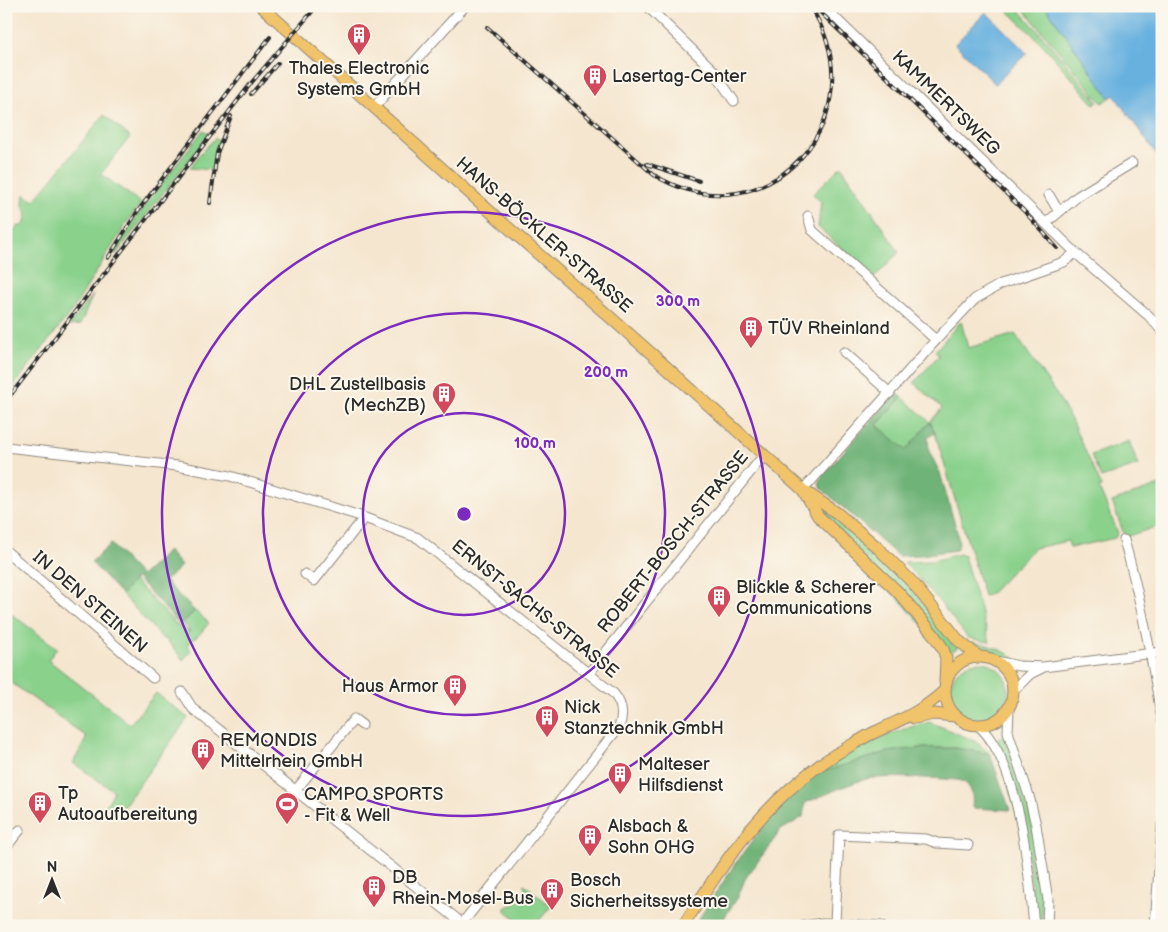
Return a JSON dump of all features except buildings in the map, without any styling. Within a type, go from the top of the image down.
[{"type":"main road","name":"HANS-BÖCKLER-STRASSE","points":[[261,6],[803,490],[837,513],[891,560],[935,609],[959,642],[979,657]]},
{"type":"main road","name":"HANS-BÖCKLER-STRASSE","points":[[803,490],[818,516],[899,593],[934,635],[943,649],[946,658],[945,687]]},
{"type":"main road","points":[[903,720],[934,714],[954,716],[966,723],[979,726],[996,721],[1009,708],[1013,691],[1009,674],[996,661],[979,657],[970,658],[958,664],[949,674],[945,687],[947,704],[954,716]]},
{"type":"main road","points":[[683,926],[732,850],[778,799],[807,774],[833,756],[927,706],[945,687]]},
{"type":"street","points":[[374,108],[465,6]]},
{"type":"street","points":[[647,6],[713,70],[734,101]]},
{"type":"street","name":"KAMMERTSWEG","points":[[822,6],[1075,253],[1149,316],[1162,331]]},
{"type":"street","points":[[1046,224],[1078,196],[1132,163]]},
{"type":"street","points":[[1049,196],[1059,212]]},
{"type":"street","points":[[808,216],[812,230],[936,340]]},
{"type":"street","points":[[803,490],[975,298],[1001,284],[1064,262],[1075,253]]},
{"type":"street","points":[[844,352],[890,393]]},
{"type":"street","name":"ERNST-SACHS-STRASSE","points":[[6,447],[177,466],[230,476],[364,518],[418,538],[618,698],[623,712],[619,727],[461,925]]},
{"type":"street","name":"ROBERT-BOSCH-STRASSE","points":[[589,673],[764,455]]},
{"type":"street","points":[[305,574],[318,584],[364,518]]},
{"type":"street","points":[[1124,540],[1136,581],[1152,653],[1162,720]]},
{"type":"street","name":"IN DEN STEINEN","points":[[6,551],[153,678]]},
{"type":"street","points":[[996,661],[1019,666],[1043,667],[1162,652]]},
{"type":"street","points":[[1013,691],[1030,674],[1043,667]]},
{"type":"street","points":[[182,692],[193,709],[461,925]]},
{"type":"street","points":[[1009,708],[1008,732],[1029,796],[1036,825],[1048,900],[1047,926]]},
{"type":"street","points":[[295,792],[354,719],[362,725]]},
{"type":"street","points":[[979,726],[996,747],[1016,804],[1028,874],[1034,926]]},
{"type":"street","points":[[1156,926],[1162,825]]},
{"type":"street","points":[[6,847],[20,830]]},
{"type":"street","points":[[841,924],[840,835],[926,839],[937,843],[968,844]]},
{"type":"street","points":[[803,926],[841,924],[881,926]]},
{"type":"green space","points":[[1003,6],[1016,6],[1098,102],[1094,104],[1043,45]]},
{"type":"green space","points":[[1021,6],[1045,6],[1110,98],[1102,103]]},
{"type":"green space","points":[[104,115],[130,137],[101,174],[141,203],[127,222],[74,308],[6,396],[6,239],[17,227],[24,225],[27,214],[23,206],[24,194],[34,201]]},
{"type":"green space","points":[[203,130],[209,134],[116,254],[114,253],[135,219]]},
{"type":"green space","points":[[215,138],[219,142],[212,170],[190,168],[199,155]]},
{"type":"green space","points":[[841,166],[899,252],[874,278],[818,227],[821,202],[813,194]]},
{"type":"green space","points":[[93,295],[80,325],[69,326]]},
{"type":"green space","points":[[961,321],[968,348],[1015,334],[1059,398],[1071,420],[1102,487],[1099,488],[1118,533],[1115,538],[1070,548],[1068,541],[1034,548],[990,594],[984,596],[931,423],[906,450],[877,425],[902,397],[930,422],[942,408],[914,383],[939,355],[935,351]]},
{"type":"green space","points":[[896,393],[902,397],[877,425],[906,450],[930,422],[935,433],[928,437],[929,451],[940,473],[957,532],[959,544],[956,550],[898,556],[821,488],[819,484],[823,475]]},
{"type":"green space","points":[[1129,441],[1138,465],[1101,478],[1091,455]]},
{"type":"green space","points":[[1162,484],[1162,525],[1125,537],[1112,502]]},
{"type":"green space","points":[[820,504],[889,563],[959,645],[956,649],[948,653],[823,517],[816,506]]},
{"type":"green space","points":[[111,544],[141,576],[168,551],[181,566],[165,581],[195,611],[180,625],[136,577],[122,595],[91,562]]},
{"type":"green space","points":[[960,554],[964,556],[990,642],[968,638],[938,600],[904,562],[931,561]]},
{"type":"green space","points":[[133,579],[179,627],[184,627],[190,633],[187,626],[182,624],[195,611],[209,623],[198,636],[187,644],[191,651],[183,660],[166,639],[164,640],[122,595]]},
{"type":"green space","points":[[6,610],[57,648],[48,660],[130,724],[156,693],[188,718],[117,815],[106,806],[114,791],[73,763],[87,737],[6,679]]},
{"type":"green space","points":[[970,642],[995,648],[1018,661],[1008,659],[992,651],[973,647]]},
{"type":"green space","points":[[973,662],[985,662],[1000,670],[1008,685],[1008,697],[1000,712],[985,720],[973,720],[958,712],[950,697],[950,685],[958,670]]},
{"type":"green space","points":[[930,722],[975,741],[990,754],[956,748],[921,748],[887,752],[816,774],[843,757],[885,736]]},
{"type":"green space","points":[[1006,735],[1028,802],[1039,860],[1043,926],[1036,926],[1027,850],[995,739]]},
{"type":"green space","points":[[921,748],[956,748],[990,754],[1010,810],[972,808],[970,789],[966,783],[956,780],[872,778],[850,784],[805,803],[803,817],[781,830],[745,879],[738,897],[719,926],[694,926],[735,864],[779,806],[816,774],[887,752]]},
{"type":"green space","points":[[524,884],[551,906],[537,923],[533,920],[528,926],[524,926],[504,909],[516,904],[526,888]]},
{"type":"water","points":[[1045,6],[1162,6],[1162,162],[1114,95],[1110,98]]},
{"type":"water","points":[[986,12],[1027,53],[995,84],[955,44]]},
{"type":"railway","points":[[6,401],[252,82],[317,6]]},
{"type":"railway","points":[[487,27],[654,175],[697,192],[737,193],[773,180],[802,157],[822,125],[832,88],[828,47],[810,6]]},
{"type":"railway","points":[[816,8],[1024,211],[1057,248]]},
{"type":"railway","points":[[108,258],[137,212],[270,37]]},
{"type":"railway","points":[[251,94],[278,63]]},
{"type":"railway","points":[[210,203],[217,153],[231,116]]},
{"type":"railway","points":[[647,164],[699,181]]},
{"type":"place","name":"Thales Electronic Systems GmbH","points":[[359,56]]},
{"type":"place","name":"Lasertag-Center","points":[[595,97]]},
{"type":"place","name":"TÜV Rheinland","points":[[751,349]]},
{"type":"place","name":"DHL Zustellbasis (MechZB)","points":[[444,415]]},
{"type":"place","name":"Blickle & Scherer Communications","points":[[719,618]]},
{"type":"place","name":"Haus Armor","points":[[455,707]]},
{"type":"place","name":"Nick Stanztechnik GmbH","points":[[547,738]]},
{"type":"place","name":"REMONDIS Mittelrhein GmbH","points":[[203,771]]},
{"type":"place","name":"Malteser Hilfsdienst","points":[[620,795]]},
{"type":"place","name":"Tp Autoaufbereitung","points":[[40,824]]},
{"type":"place","name":"CAMPO SPORTS - Fit & Well","points":[[287,825]]},
{"type":"place","name":"Alsbach & Sohn OHG","points":[[590,857]]},
{"type":"place","name":"DB Rhein-Mosel-Bus","points":[[374,908]]},
{"type":"place","name":"Bosch Sicherheitssysteme","points":[[552,911]]}]
